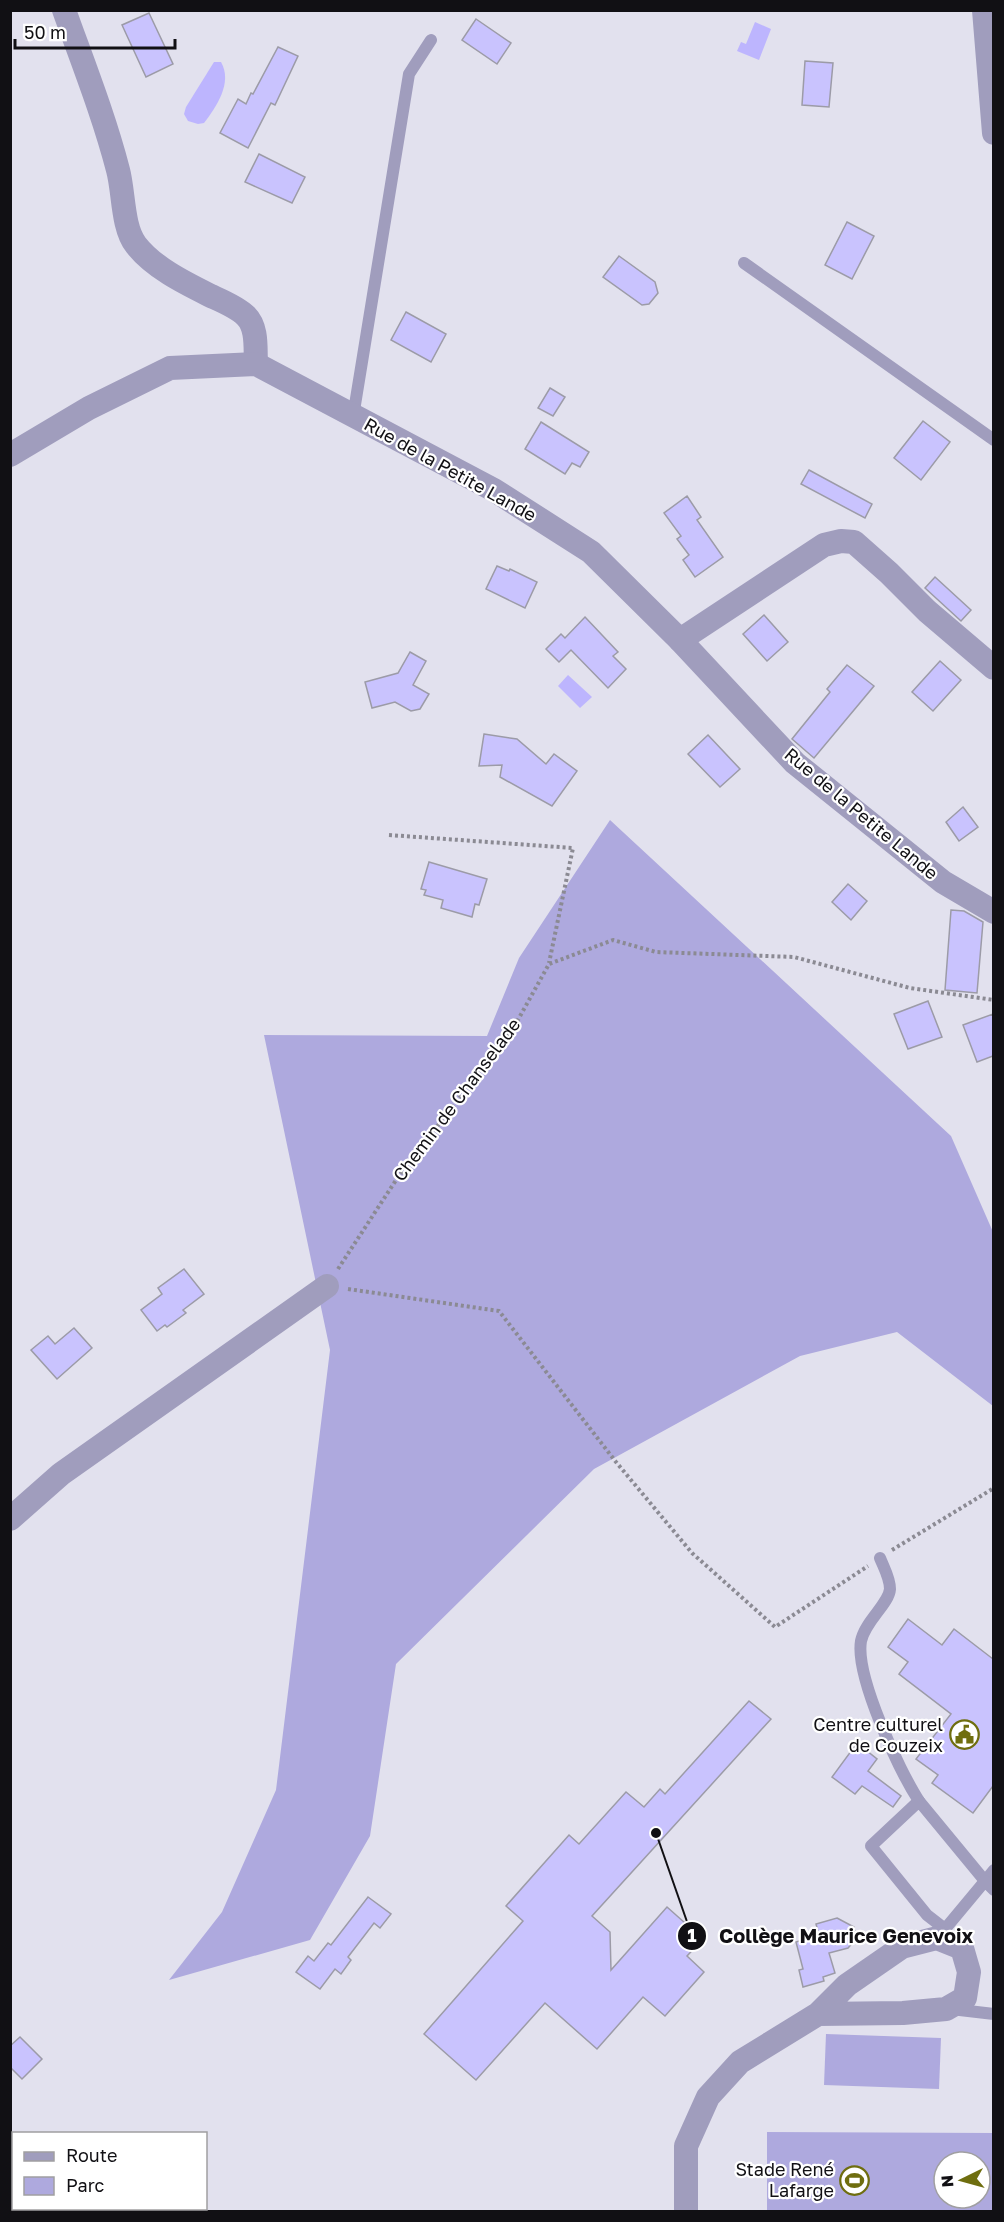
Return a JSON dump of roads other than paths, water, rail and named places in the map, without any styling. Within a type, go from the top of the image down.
[{"type":"street","points":[[10,455],[89,408],[170,368],[256,364],[255,334],[247,317],[231,306],[185,283],[157,264],[135,244],[127,221],[118,171],[98,104],[64,10]]},
{"type":"street","points":[[984,10],[993,133]]},
{"type":"street","name":"Rue de la Petite Lande","points":[[256,364],[352,417],[494,490],[591,552],[680,640],[795,763],[943,882],[993,912]]},
{"type":"street","points":[[680,640],[824,545],[841,541],[854,542],[927,611],[993,668]]},
{"type":"street","points":[[10,1519],[61,1474],[327,1286]]},
{"type":"street","points":[[686,2211],[686,2146],[708,2097],[740,2062],[818,2014],[847,1985],[902,1947],[941,1933],[962,1948],[969,1972],[965,1998],[946,2009],[903,2013],[818,2014]]},
{"type":"lane","points":[[352,417],[409,74],[431,40]]},
{"type":"lane","points":[[744,263],[993,440]]},
{"type":"lane","points":[[880,1558],[890,1590],[887,1598],[866,1626],[861,1642],[861,1660],[865,1681],[904,1779],[919,1801],[989,1886]]},
{"type":"lane","points":[[919,1801],[872,1846],[941,1933],[989,1886],[993,1870]]},
{"type":"lane","points":[[946,2009],[993,2014]]},
{"type":"place","name":"Centre culturel de Couzeix","points":[[964,1735]]},
{"type":"place","name":"Collège Maurice Genevoix","points":[[656,1833]]},
{"type":"place","name":"Stade René Lafarge","points":[[855,2180]]}]
